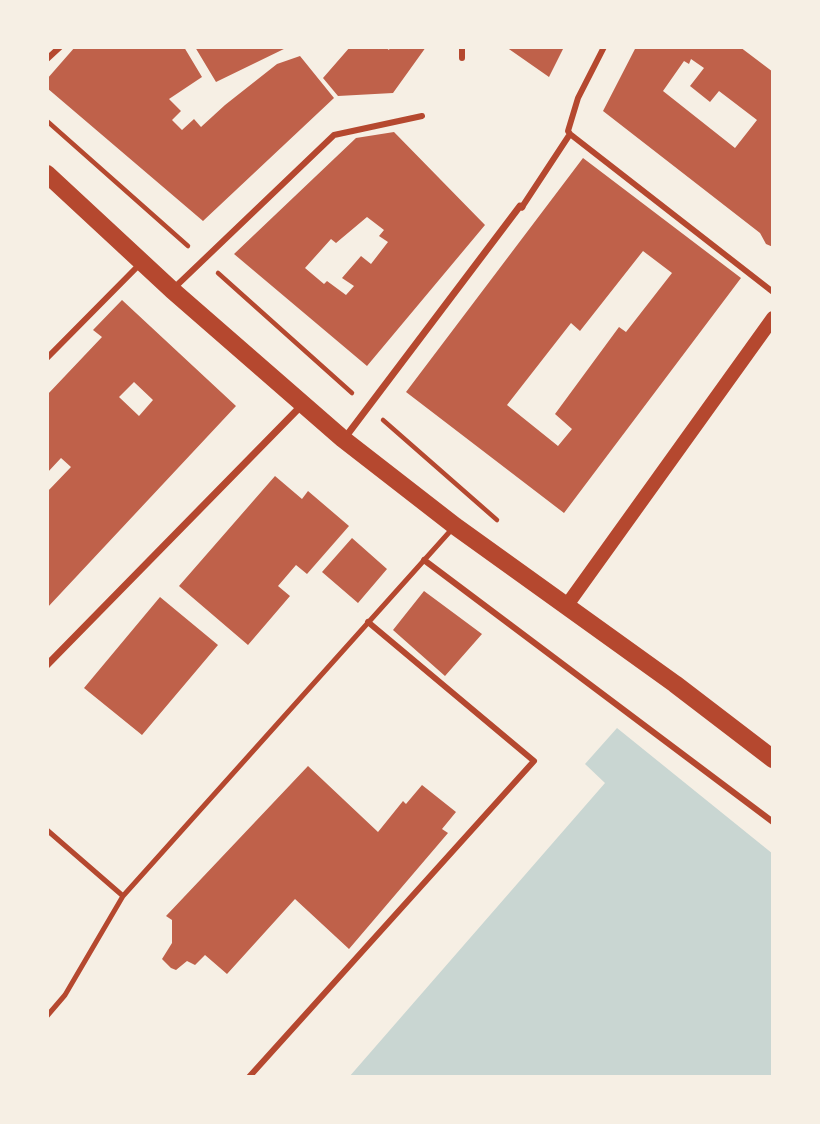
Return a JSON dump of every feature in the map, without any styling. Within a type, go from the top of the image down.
[{"type":"main road","points":[[47,174],[141,263],[343,439],[455,526],[567,605],[773,760]]},
{"type":"main road","points":[[567,605],[773,318]]},
{"type":"street","points":[[47,60],[60,47]]},
{"type":"street","points":[[462,58],[463,47]]},
{"type":"street","points":[[604,47],[578,98],[568,131],[570,134],[773,292]]},
{"type":"street","points":[[172,290],[334,135],[422,116]]},
{"type":"street","points":[[343,439],[520,206],[522,207],[570,134]]},
{"type":"street","points":[[47,358],[141,263]]},
{"type":"street","points":[[47,665],[302,404]]},
{"type":"street","points":[[424,560],[773,822]]},
{"type":"street","points":[[249,1077],[534,761],[368,622]]},
{"type":"lane","points":[[47,1016],[65,995],[123,896],[455,526]]},
{"type":"lane","points":[[47,830],[123,896]]},
{"type":"path","points":[[47,121],[497,521]]},
{"type":"shaded area","points":[[617,728],[773,854],[773,1077],[349,1077],[605,783],[585,764]]},
{"type":"building","points":[[75,47],[184,47],[202,77],[169,99],[181,111],[172,120],[182,130],[194,119],[201,127],[277,64],[300,56],[334,98],[203,221],[47,88],[47,79]]},
{"type":"building","points":[[195,47],[288,47],[216,82]]},
{"type":"building","points":[[350,47],[385,47],[389,50],[390,47],[426,47],[393,93],[338,96],[323,78]]},
{"type":"building","points":[[506,47],[564,47],[549,77]]},
{"type":"building","points":[[636,47],[740,47],[773,72],[773,247],[766,244],[760,233],[603,111]],"holes":[[[691,59],[704,68],[690,86],[710,102],[719,91],[757,120],[735,148],[663,91],[684,61],[689,64]]]},
{"type":"building","points":[[394,132],[485,225],[367,366],[234,254],[356,138]],"holes":[[[367,217],[384,230],[379,236],[388,242],[371,264],[361,256],[342,278],[354,286],[346,295],[327,281],[324,284],[305,268],[331,239],[336,243]]]},
{"type":"building","points":[[583,158],[741,278],[564,513],[406,392]],"holes":[[[643,251],[672,273],[626,332],[619,327],[555,414],[572,429],[558,446],[507,405],[571,323],[580,331]]]},
{"type":"building","points":[[122,300],[236,406],[47,608],[47,492],[71,467],[61,458],[47,473],[47,395],[102,337],[93,330]],"holes":[[[134,382],[153,400],[139,416],[119,397]]]},
{"type":"building","points":[[275,476],[302,499],[308,491],[349,526],[307,574],[296,565],[278,586],[290,596],[248,645],[179,586]]},
{"type":"building","points":[[352,538],[387,569],[358,603],[322,572]]},
{"type":"building","points":[[424,591],[482,634],[445,676],[393,630]]},
{"type":"building","points":[[160,597],[218,645],[142,735],[84,688]]},
{"type":"building","points":[[308,766],[378,832],[403,801],[406,804],[422,785],[456,812],[442,829],[448,833],[349,949],[295,899],[227,974],[205,955],[195,965],[187,961],[176,970],[171,968],[162,959],[172,943],[172,920],[166,916]]}]
